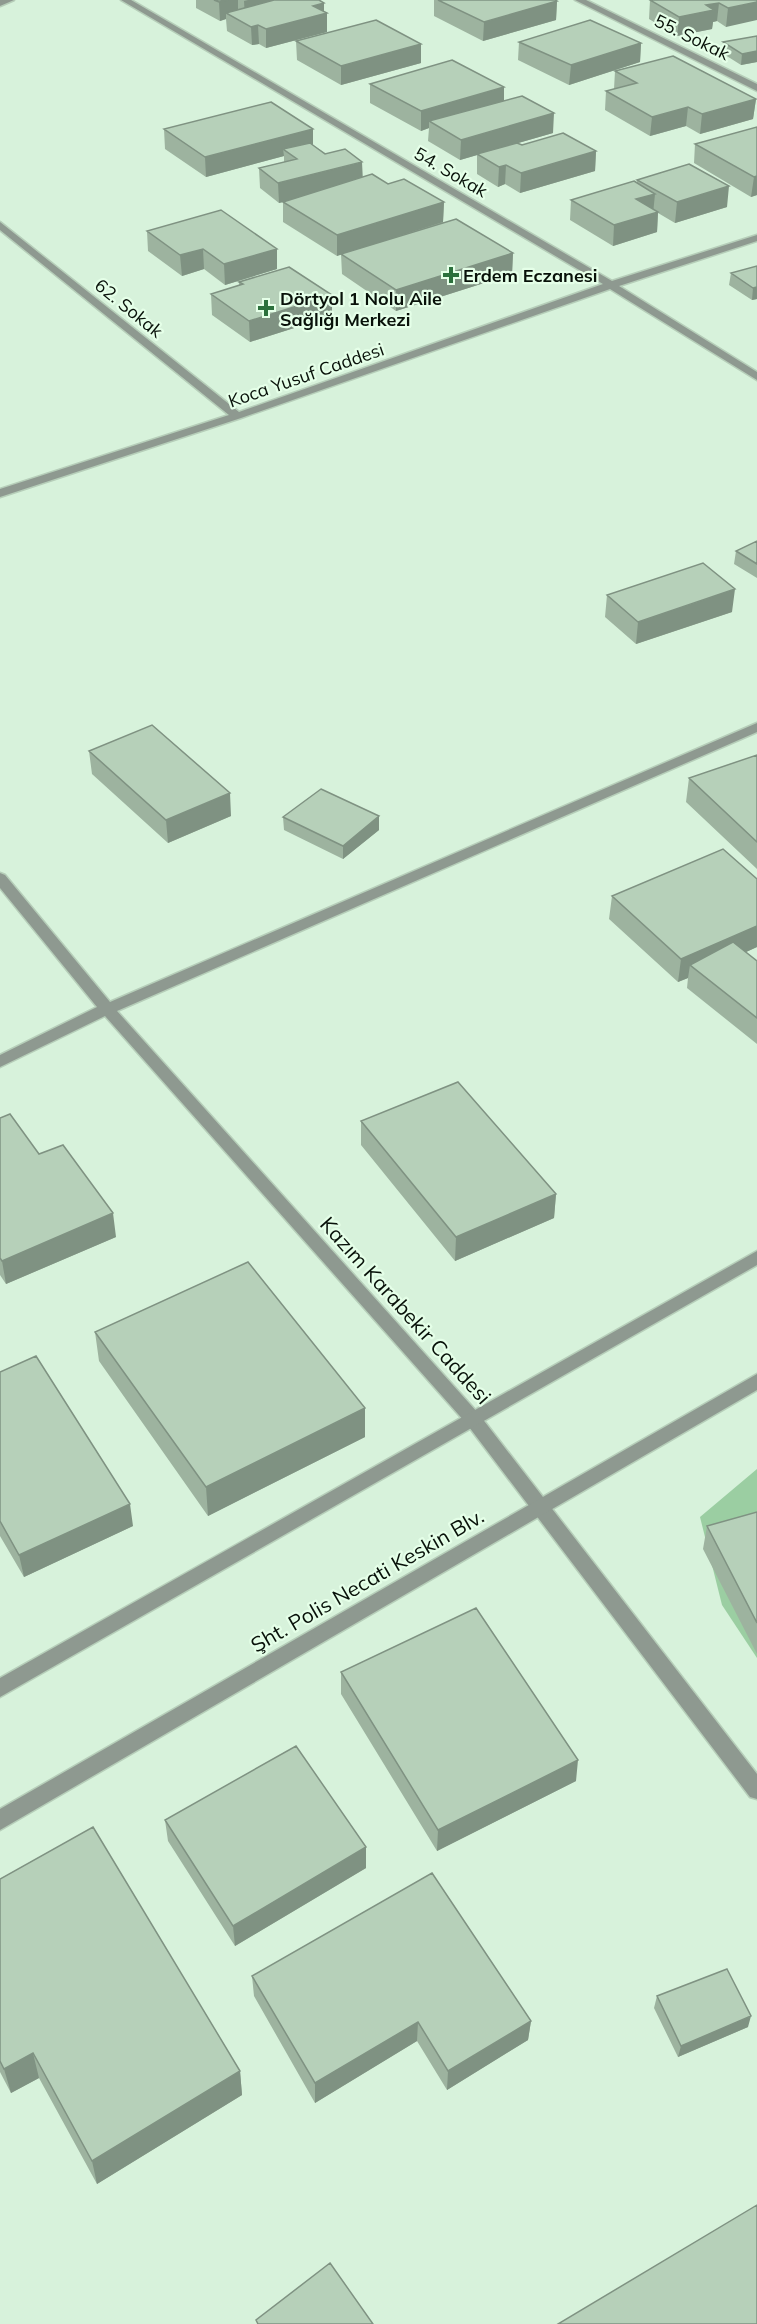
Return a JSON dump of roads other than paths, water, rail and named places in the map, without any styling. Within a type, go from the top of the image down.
[{"type":"street","points":[[0,3],[10,0]]},
{"type":"street","name":"54. Sokak","points":[[125,0],[611,285],[757,377]]},
{"type":"street","name":"55. Sokak","points":[[579,0],[757,88]]},
{"type":"street","name":"62. Sokak","points":[[0,225],[237,416]]},
{"type":"street","name":"Koca Yusuf Caddesi","points":[[0,493],[237,416],[611,285],[757,238]]},
{"type":"street","points":[[0,1062],[107,1010],[757,727]]},
{"type":"street","name":"Kazım Karabekir Caddesi","points":[[0,878],[107,1010],[472,1418],[757,1790]]},
{"type":"street","points":[[0,1688],[757,1257]]},
{"type":"street","name":"Şht. Polis Necati Keskin Blv.","points":[[0,1820],[757,1381]]},
{"type":"place","name":"Erdem Eczanesi","points":[[451,275]]},
{"type":"place","name":"Dörtyol 1 Nolu Aile Sağlığı Merkezi","points":[[266,308]]}]
